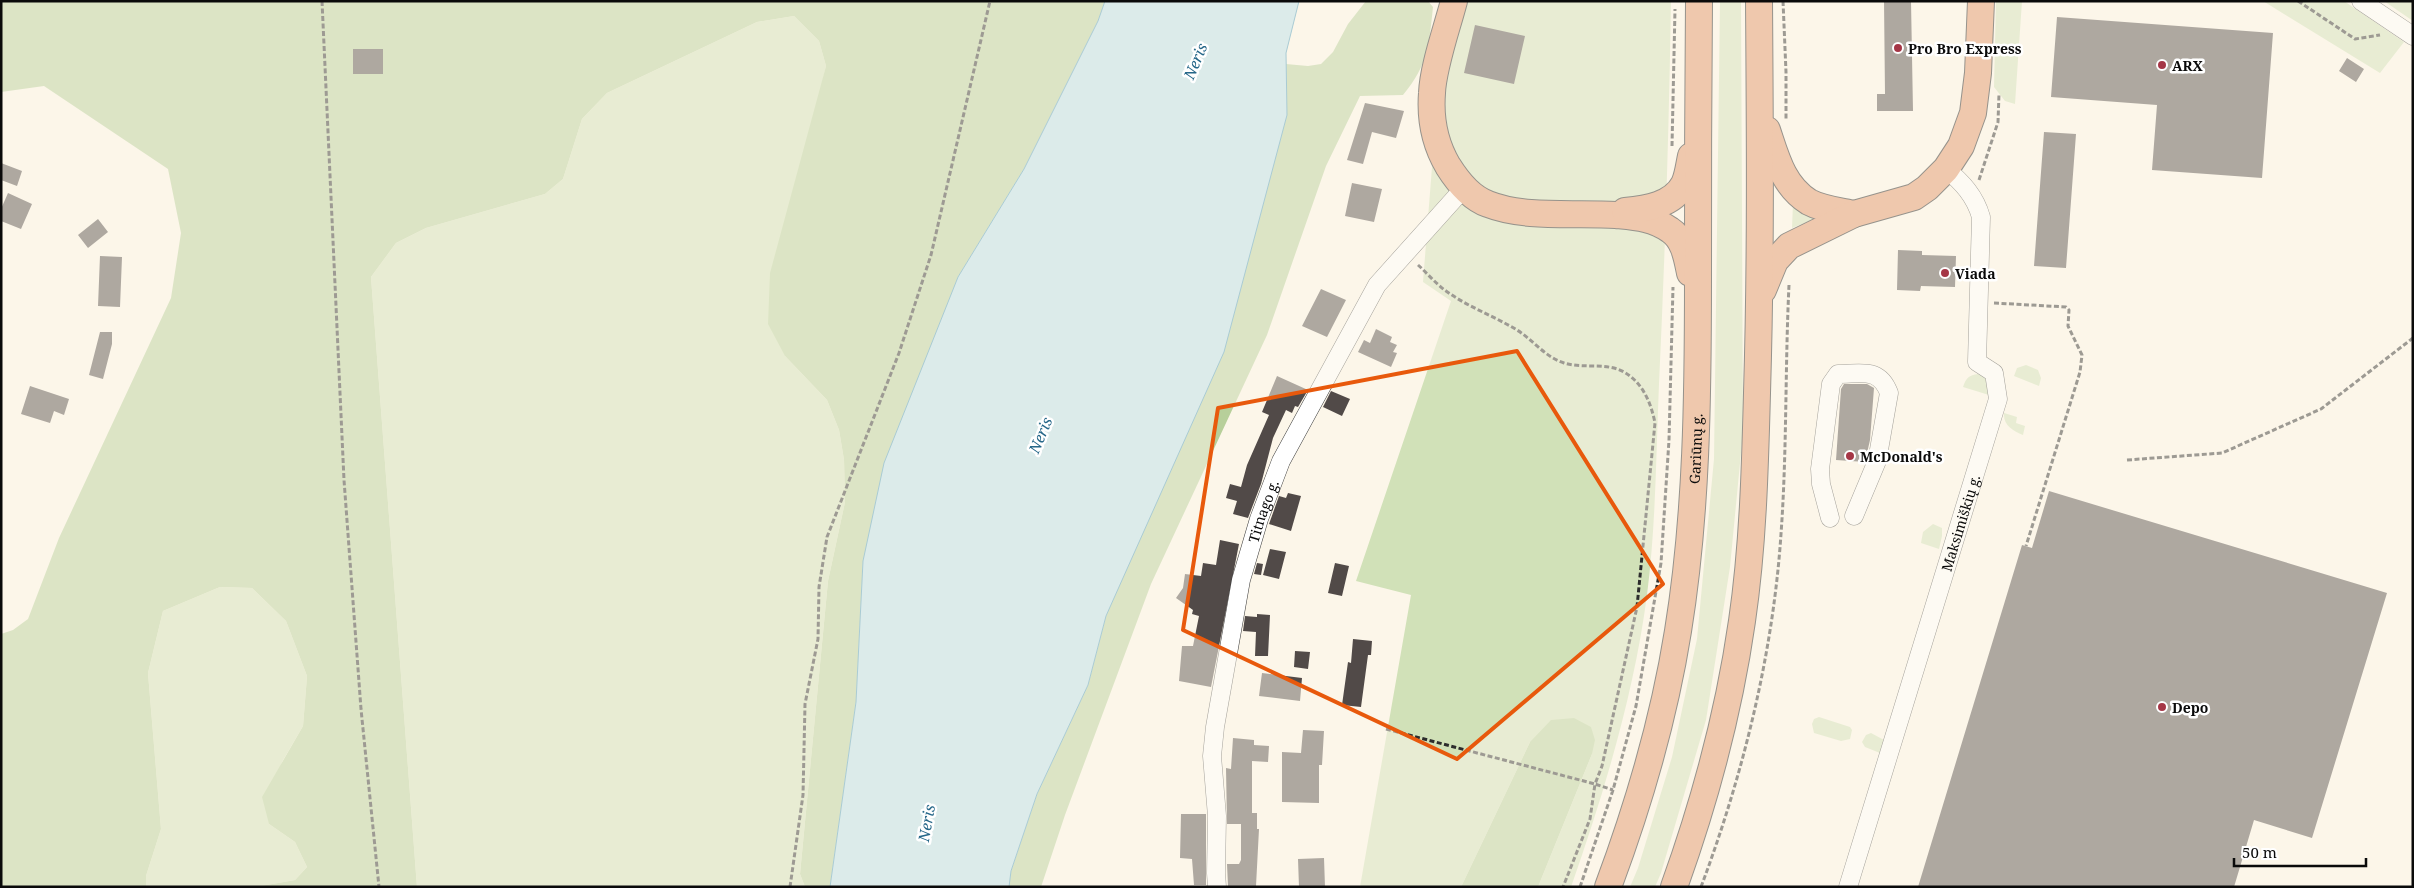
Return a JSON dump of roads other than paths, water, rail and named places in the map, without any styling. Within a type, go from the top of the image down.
[{"type":"highway","points":[[1454,1],[1432,91],[1431,112],[1439,147],[1464,188],[1488,204],[1516,211],[1598,214],[1651,219],[1670,229],[1684,249],[1698,302]]},
{"type":"highway","name":"Gariūnų g.","points":[[1608,887],[1648,770],[1666,694],[1678,629],[1695,470],[1698,302],[1699,1]]},
{"type":"highway","points":[[1674,887],[1706,788],[1728,702],[1742,622],[1751,540],[1754,496],[1759,299],[1759,1]]},
{"type":"highway","points":[[1759,299],[1775,261],[1790,246],[1854,214],[1914,197],[1927,188],[1946,169],[1961,146],[1973,113],[1978,73],[1980,1]]},
{"type":"highway","points":[[1760,105],[1778,166],[1789,183],[1809,202],[1854,214]]},
{"type":"highway","points":[[1598,214],[1653,207],[1671,198],[1684,184],[1698,129]]},
{"type":"street","points":[[2361,1],[2409,34]]},
{"type":"street","name":"Maksimiškių g.","points":[[1848,887],[1998,399],[1994,374],[1977,362],[1981,216],[1972,195],[1946,169]]},
{"type":"street","name":"Titnago g.","points":[[1217,887],[1217,816],[1212,756],[1227,658],[1249,549],[1285,453],[1377,285],[1464,188]]},
{"type":"street","points":[[1830,518],[1821,484],[1820,469],[1830,384],[1838,374],[1871,374],[1878,376],[1885,382],[1889,393],[1877,461],[1854,516]]},
{"type":"water","name":"Neris","points":[[1105,1],[1299,1],[1286,53],[1287,115],[1224,352],[1106,616],[1088,685],[1037,794],[1011,871],[1009,887],[830,887],[856,702],[863,561],[884,463],[958,277],[1024,169],[1098,21]]},
{"type":"place","name":"Pro Bro Express","points":[[1898,48]]},
{"type":"place","name":"ARX","points":[[2162,65]]},
{"type":"place","name":"Viada","points":[[1945,273]]},
{"type":"place","name":"McDonald's","points":[[1850,456]]},
{"type":"place","name":"Depo","points":[[2162,707]]}]
